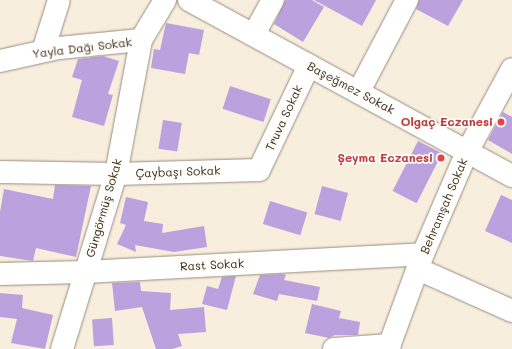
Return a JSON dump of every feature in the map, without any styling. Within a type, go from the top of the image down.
[{"type":"street","points":[[43,51],[59,0]]},
{"type":"street","name":"Güngörmüş Sokak","points":[[62,349],[116,174],[141,40],[164,0]]},
{"type":"street","name":"Başeğmez Sokak","points":[[189,0],[359,91],[512,176]]},
{"type":"street","points":[[254,34],[273,0]]},
{"type":"street","points":[[359,91],[407,0]]},
{"type":"street","name":"Yayla Dağı Sokak","points":[[0,61],[43,51],[141,40]]},
{"type":"street","name":"Truva Sokak","points":[[260,170],[309,65]]},
{"type":"street","name":"Behramşah Sokak","points":[[389,347],[420,261],[467,152],[512,69]]},
{"type":"street","name":"Çaybaşı Sokak","points":[[0,172],[116,174],[260,170]]},
{"type":"street","points":[[420,261],[512,311]]},
{"type":"street","name":"Rast Sokak","points":[[0,274],[420,261]]},
{"type":"street","points":[[334,349],[389,347]]},
{"type":"building","points":[[285,0],[312,0],[324,7],[303,42],[274,24]]},
{"type":"building","points":[[314,0],[376,0],[362,26]]},
{"type":"building","points":[[419,0],[463,0],[448,26],[416,9]]},
{"type":"building","points":[[166,23],[204,30],[199,55],[189,53],[185,74],[151,68],[154,49],[160,50]]},
{"type":"building","points":[[103,56],[119,61],[108,94],[113,95],[104,126],[72,117],[82,80],[72,77],[78,59]]},
{"type":"building","points":[[230,86],[271,99],[263,122],[223,109]]},
{"type":"building","points":[[503,112],[512,117],[512,154],[488,140]]},
{"type":"building","points":[[163,120],[182,123],[177,152],[158,149]]},
{"type":"building","points":[[418,141],[442,153],[417,203],[393,191]]},
{"type":"building","points":[[55,185],[91,186],[76,257],[36,248],[33,261],[0,256],[0,212],[4,189],[53,199]]},
{"type":"building","points":[[322,186],[348,193],[341,221],[314,214]]},
{"type":"building","points":[[501,195],[512,200],[512,243],[485,231]]},
{"type":"building","points":[[126,197],[148,202],[144,221],[163,224],[162,233],[204,226],[207,247],[174,252],[135,245],[136,252],[117,244],[126,225],[120,223]]},
{"type":"building","points":[[270,201],[307,212],[300,235],[263,224]]},
{"type":"building","points":[[260,275],[286,275],[284,280],[320,287],[317,301],[279,294],[277,301],[253,294]]},
{"type":"building","points":[[236,276],[227,310],[202,304],[207,286],[218,289],[222,277]]},
{"type":"building","points":[[140,282],[141,291],[171,293],[170,310],[204,307],[206,332],[178,334],[182,346],[172,349],[156,349],[142,307],[115,311],[112,283]]},
{"type":"building","points":[[0,293],[23,295],[22,308],[53,315],[45,349],[11,343],[17,319],[0,317]]},
{"type":"building","points":[[312,304],[341,311],[339,318],[360,322],[358,335],[335,335],[329,338],[305,333]]},
{"type":"building","points":[[112,318],[114,345],[94,346],[92,319]]},
{"type":"place","name":"Olgaç Eczanesi","points":[[501,122]]},
{"type":"place","name":"Şeyma Eczanesi","points":[[441,158]]}]
